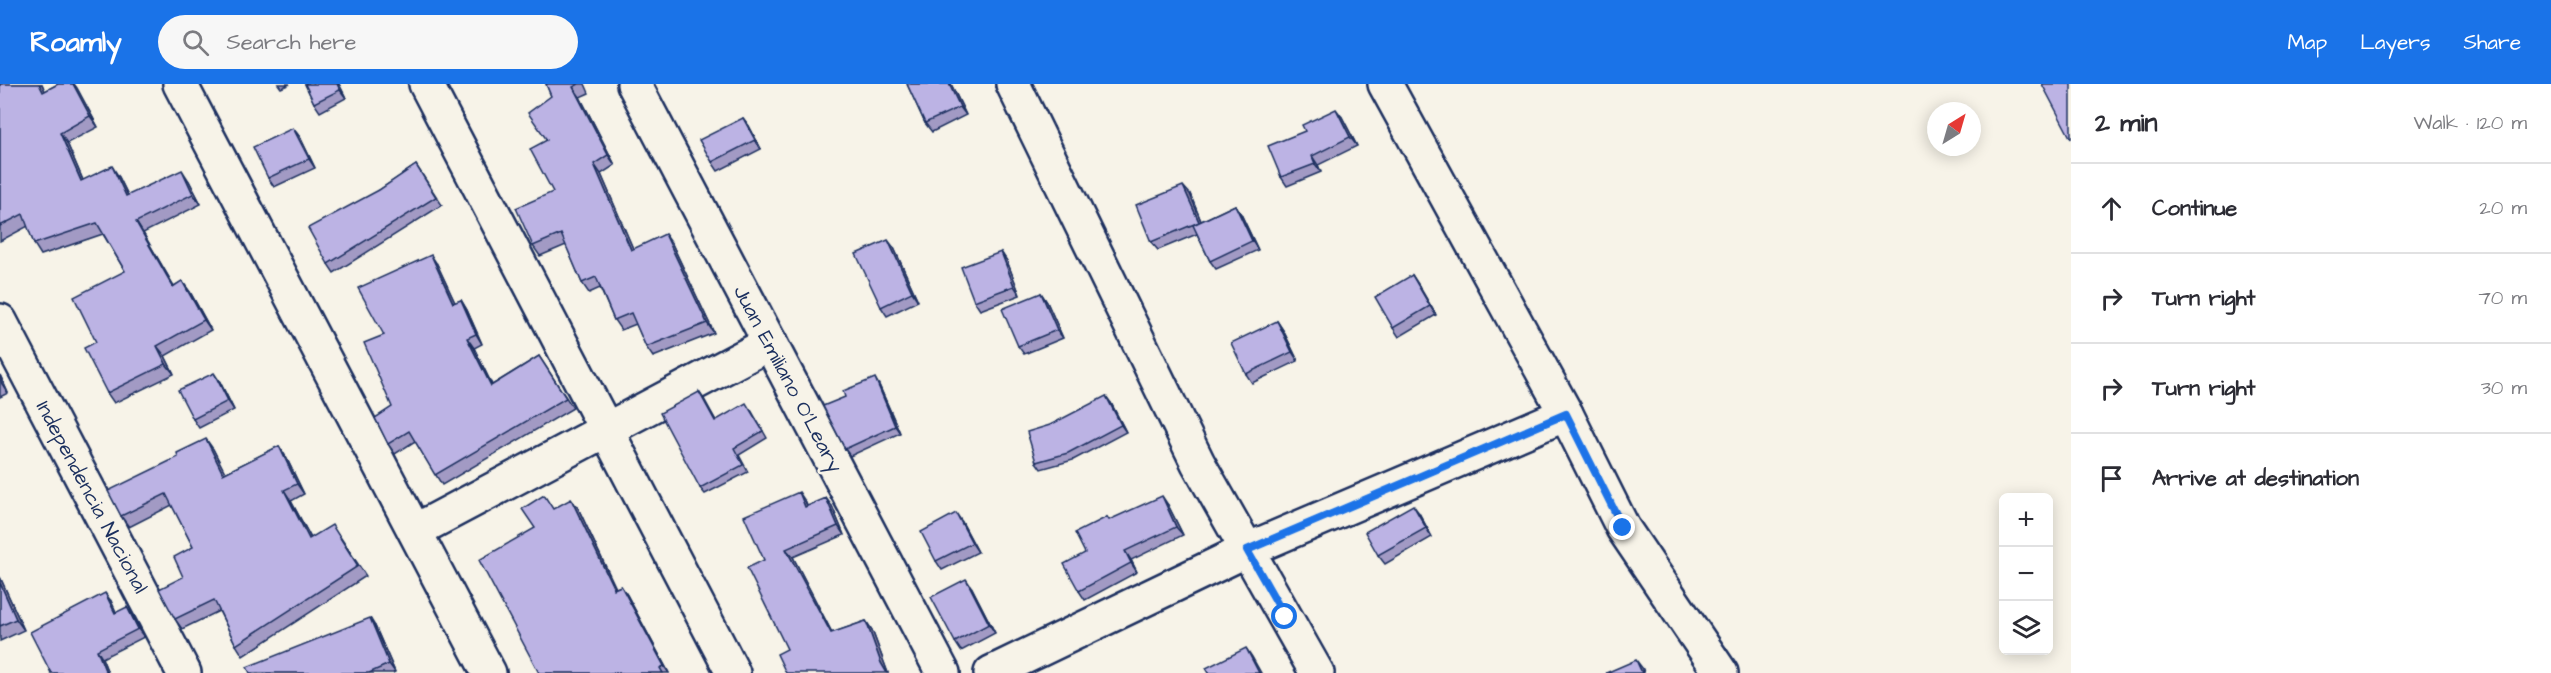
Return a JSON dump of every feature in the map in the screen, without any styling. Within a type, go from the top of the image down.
[{"type":"street","points":[[180,84],[489,673]]},
{"type":"street","points":[[426,84],[733,673]]},
{"type":"street","name":"Juan Emiliano O'Leary","points":[[634,84],[943,673]]},
{"type":"street","points":[[1013,84],[1198,463],[1317,673]]},
{"type":"street","points":[[1386,84],[1566,414],[1623,528],[1721,673]]},
{"type":"street","name":"Independencia Nacional","points":[[0,321],[184,673]]},
{"type":"street","points":[[415,531],[770,343]]},
{"type":"street","points":[[991,673],[1247,550],[1566,414]]},
{"type":"building","points":[[0,84],[39,84],[43,92],[58,84],[73,84],[90,116],[60,133],[81,181],[112,166],[126,196],[182,170],[193,194],[136,222],[173,287],[182,281],[204,320],[157,346],[166,364],[107,393],[84,348],[96,342],[74,297],[125,271],[97,223],[34,244],[23,214],[0,226]]},
{"type":"building","points":[[305,84],[337,84],[340,90],[314,103]]},
{"type":"building","points":[[546,84],[579,84],[573,87],[608,155],[594,164],[631,250],[665,234],[707,323],[646,347],[631,313],[614,320],[596,277],[582,283],[561,234],[533,246],[516,208],[553,192],[530,149],[547,140],[528,113],[551,96]]},
{"type":"building","points":[[907,84],[949,84],[960,107],[925,123]]},
{"type":"building","points":[[2042,84],[2071,84],[2071,139]]},
{"type":"building","points":[[1336,109],[1350,137],[1312,156],[1315,164],[1281,177],[1268,146],[1305,131],[1302,125]]},
{"type":"building","points":[[743,118],[755,140],[712,162],[699,140]]},
{"type":"building","points":[[293,128],[309,159],[268,178],[253,147]]},
{"type":"building","points":[[416,165],[436,197],[328,264],[308,228],[379,190]]},
{"type":"building","points":[[1183,186],[1199,222],[1151,242],[1136,205]]},
{"type":"building","points":[[1235,205],[1252,241],[1210,261],[1193,225]]},
{"type":"building","points":[[888,240],[912,292],[881,307],[856,254]]},
{"type":"building","points":[[1001,252],[1014,286],[974,301],[961,267]]},
{"type":"building","points":[[431,255],[453,303],[461,300],[476,334],[467,338],[491,386],[539,356],[566,398],[435,475],[409,431],[388,444],[375,418],[392,407],[364,343],[384,335],[358,288]]},
{"type":"building","points":[[1412,275],[1430,306],[1393,328],[1375,297]]},
{"type":"building","points":[[1041,293],[1057,330],[1018,346],[1002,309]]},
{"type":"building","points":[[1277,321],[1292,352],[1246,374],[1231,343]]},
{"type":"building","points":[[214,373],[228,401],[193,419],[178,390]]},
{"type":"building","points":[[875,378],[895,426],[845,449],[823,406],[845,397],[843,391]]},
{"type":"building","points":[[699,392],[715,421],[746,403],[763,431],[734,448],[743,465],[700,488],[660,413]]},
{"type":"building","points":[[1106,396],[1121,425],[1068,453],[1036,462],[1027,432],[1050,425]]},
{"type":"building","points":[[206,439],[223,474],[279,446],[297,484],[284,490],[309,539],[332,525],[358,566],[236,645],[214,600],[175,619],[159,589],[183,577],[174,557],[193,547],[166,494],[121,516],[108,491],[178,457],[177,453]]},
{"type":"building","points":[[799,492],[805,507],[826,498],[838,526],[786,549],[831,633],[866,621],[881,663],[887,673],[786,673],[777,654],[787,649],[747,568],[764,560],[744,516]]},
{"type":"building","points":[[544,495],[553,509],[571,499],[614,589],[621,586],[664,666],[660,668],[663,673],[539,673],[479,560],[535,528],[522,509]]},
{"type":"building","points":[[1162,496],[1176,527],[1125,551],[1131,563],[1079,591],[1064,564],[1085,553],[1075,533],[1107,517],[1109,520]]},
{"type":"building","points":[[1413,505],[1426,528],[1378,555],[1365,532]]},
{"type":"building","points":[[956,513],[972,543],[936,561],[921,532]]},
{"type":"building","points":[[966,579],[989,624],[955,642],[931,597]]},
{"type":"building","points":[[0,583],[16,619],[0,626]]},
{"type":"building","points":[[105,593],[115,613],[127,607],[138,629],[97,650],[106,673],[51,673],[30,632]]},
{"type":"building","points":[[370,618],[389,664],[369,673],[250,673],[247,667]]},
{"type":"building","points":[[1246,648],[1259,673],[1209,673],[1206,668]]},
{"type":"building","points":[[1636,660],[1642,673],[1606,673]]},
{"type":"route","points":[[1285,617],[1247,550],[1566,414],[1623,528]]}]
